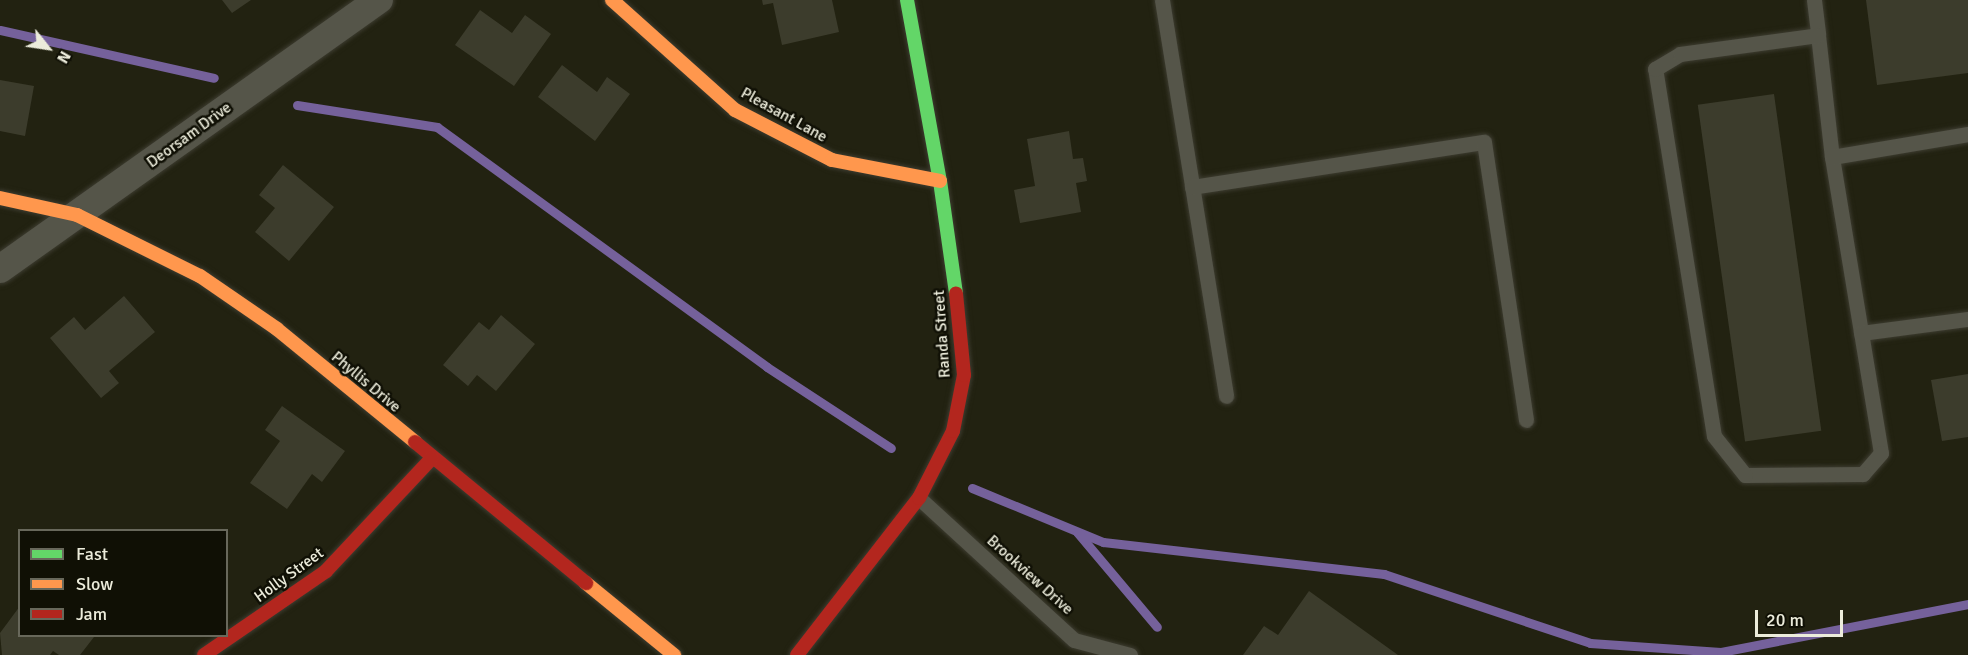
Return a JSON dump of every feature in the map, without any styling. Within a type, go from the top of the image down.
[{"type":"street","name":"Deorsam Drive","points":[[0,269],[379,0]]},
{"type":"street","name":"Pleasant Lane","points":[[612,0],[735,110],[832,160],[940,181]]},
{"type":"street","name":"Randa Street","points":[[797,655],[919,498],[953,431],[964,375],[959,313],[940,181],[907,0]]},
{"type":"street","name":"Phyllis Drive","points":[[0,198],[77,215],[200,276],[277,329],[674,655]]},
{"type":"street","name":"Holly Street","points":[[204,655],[326,571],[432,458]]},
{"type":"lane","points":[[1162,0],[1226,396]]},
{"type":"lane","points":[[1814,0],[1833,157],[1881,453],[1863,474],[1745,475],[1714,436],[1655,69],[1680,54],[1818,35]]},
{"type":"lane","points":[[1833,157],[1968,134]]},
{"type":"lane","points":[[1192,187],[1484,142],[1526,420]]},
{"type":"lane","points":[[1861,333],[1968,319]]},
{"type":"lane","name":"Brookview Drive","points":[[919,498],[1074,640],[1130,655]]},
{"type":"building","points":[[222,0],[251,0],[232,13]]},
{"type":"building","points":[[762,0],[832,0],[839,32],[782,45],[773,3],[763,5]]},
{"type":"building","points":[[1866,0],[1968,0],[1968,73],[1877,85]]},
{"type":"building","points":[[480,10],[512,33],[525,15],[551,34],[514,86],[455,45]]},
{"type":"building","points":[[562,65],[597,92],[607,77],[630,94],[595,141],[538,97]]},
{"type":"building","points":[[0,80],[34,86],[25,136],[0,131]]},
{"type":"building","points":[[1774,94],[1821,431],[1745,441],[1698,105]]},
{"type":"building","points":[[1069,131],[1073,159],[1083,158],[1087,181],[1076,183],[1081,212],[1020,223],[1014,190],[1035,186],[1027,139]]},
{"type":"building","points":[[283,165],[334,207],[289,261],[255,232],[275,208],[259,195]]},
{"type":"building","points":[[124,296],[155,332],[109,371],[119,383],[101,398],[50,338],[74,317],[85,330]]},
{"type":"building","points":[[501,315],[535,344],[496,391],[477,375],[468,386],[443,365],[479,322],[489,330]]},
{"type":"building","points":[[1968,374],[1968,437],[1942,441],[1931,380]]},
{"type":"building","points":[[282,406],[345,451],[322,482],[312,474],[287,509],[250,483],[280,441],[265,430]]},
{"type":"building","points":[[1309,591],[1398,655],[1243,655],[1264,626],[1278,635]]},
{"type":"building","points":[[18,609],[18,637],[94,637],[80,655],[59,655],[53,651],[50,655],[2,655],[0,633]]},
{"type":"waterway","points":[[0,30],[214,78]]},
{"type":"waterway","points":[[297,105],[437,127],[767,367],[891,448]]},
{"type":"waterway","points":[[972,488],[1103,542],[1384,574],[1590,643],[1721,652],[1968,604]]},
{"type":"waterway","points":[[1077,532],[1157,627]]},
{"type":"traffic: fast","points":[[907,0],[940,181],[956,293]]},
{"type":"traffic: slow","points":[[612,0],[735,110],[832,160],[940,181]]},
{"type":"traffic: slow","points":[[0,198],[77,215],[200,276],[277,329],[415,442]]},
{"type":"traffic: slow","points":[[586,583],[674,655]]},
{"type":"traffic: jam","points":[[797,655],[919,498],[953,431],[964,375],[956,293]]},
{"type":"traffic: jam","points":[[415,442],[586,583]]},
{"type":"traffic: jam","points":[[204,655],[326,571],[432,458]]}]
